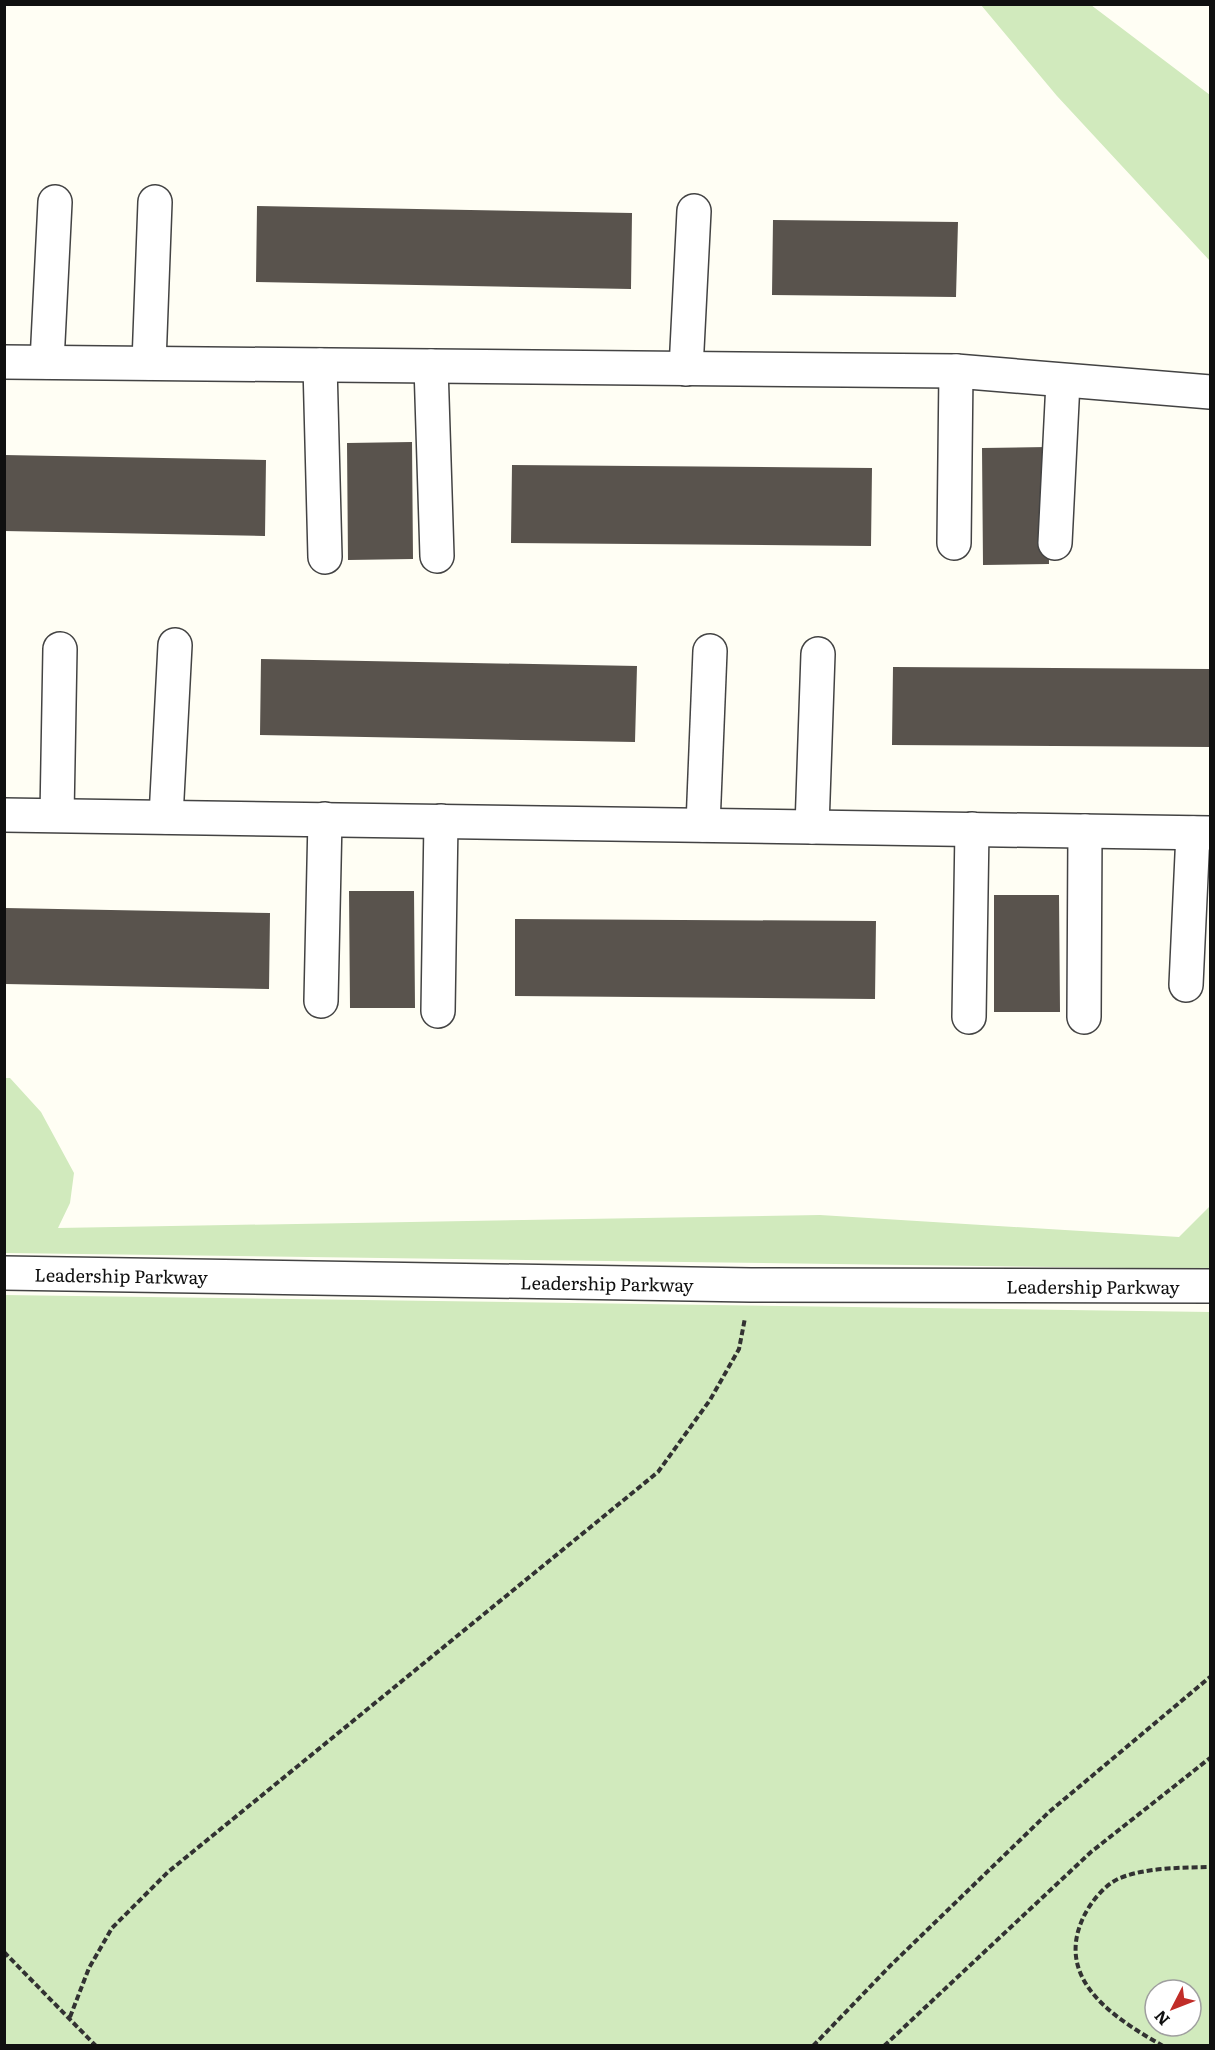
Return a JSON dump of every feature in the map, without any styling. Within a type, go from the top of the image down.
[{"type":"street","points":[[47,362],[55,202]]},
{"type":"street","points":[[149,363],[155,202]]},
{"type":"street","points":[[686,369],[694,211]]},
{"type":"street","points":[[4,362],[956,371],[1063,382],[1199,389],[1210,392]]},
{"type":"street","points":[[320,365],[325,557]]},
{"type":"street","points":[[431,366],[436,556]]},
{"type":"street","points":[[954,543],[956,371]]},
{"type":"street","points":[[1055,543],[1063,382]]},
{"type":"street","points":[[166,817],[175,645]]},
{"type":"street","points":[[57,815],[60,650]]},
{"type":"street","points":[[703,825],[710,651]]},
{"type":"street","points":[[812,827],[818,654]]},
{"type":"street","points":[[4,814],[1202,833],[1186,985]]},
{"type":"street","points":[[321,1001],[326,819]]},
{"type":"street","points":[[438,1011],[441,821]]},
{"type":"street","points":[[969,1017],[972,830]]},
{"type":"street","points":[[1084,1017],[1085,831]]},
{"type":"street","name":"Leadership Parkway","points":[[4,1273],[751,1285],[1210,1286]]},
{"type":"path","points":[[70,2017],[89,1968],[112,1928],[168,1872],[658,1472],[710,1400],[739,1349],[751,1285]]},
{"type":"path","points":[[813,2046],[891,1965],[1049,1812],[1210,1677]]},
{"type":"path","points":[[884,2046],[1091,1852],[1210,1758]]},
{"type":"path","points":[[1163,2046],[1106,2009],[1084,1985],[1076,1959],[1079,1927],[1091,1902],[1118,1879],[1156,1870],[1210,1867]]},
{"type":"path","points":[[4,1952],[96,2046]]},
{"type":"green space","points":[[981,5],[1091,5],[1210,95],[1210,261],[1057,96]]},
{"type":"green space","points":[[5,1078],[10,1078],[41,1112],[74,1173],[70,1203],[58,1228],[820,1215],[1179,1237],[1210,1206],[1210,1269],[5,1253]]},
{"type":"green space","points":[[5,1295],[1210,1312],[1210,2045],[5,2045]]},
{"type":"building","points":[[257,206],[632,213],[631,289],[256,282]]},
{"type":"building","points":[[773,220],[958,222],[956,297],[772,295]]},
{"type":"building","points":[[412,442],[413,559],[348,560],[347,443]]},
{"type":"building","points":[[1048,447],[1049,564],[983,565],[982,448]]},
{"type":"building","points":[[4,455],[266,460],[265,536],[4,531]]},
{"type":"building","points":[[512,465],[872,468],[871,546],[511,543]]},
{"type":"building","points":[[261,659],[637,666],[635,742],[260,735]]},
{"type":"building","points":[[893,667],[1210,669],[1210,747],[892,745]]},
{"type":"building","points":[[349,891],[414,891],[415,1008],[350,1008]]},
{"type":"building","points":[[994,895],[1059,895],[1060,1012],[994,1012]]},
{"type":"building","points":[[5,908],[270,913],[269,989],[5,984]]},
{"type":"building","points":[[515,919],[876,921],[875,999],[515,996]]}]
